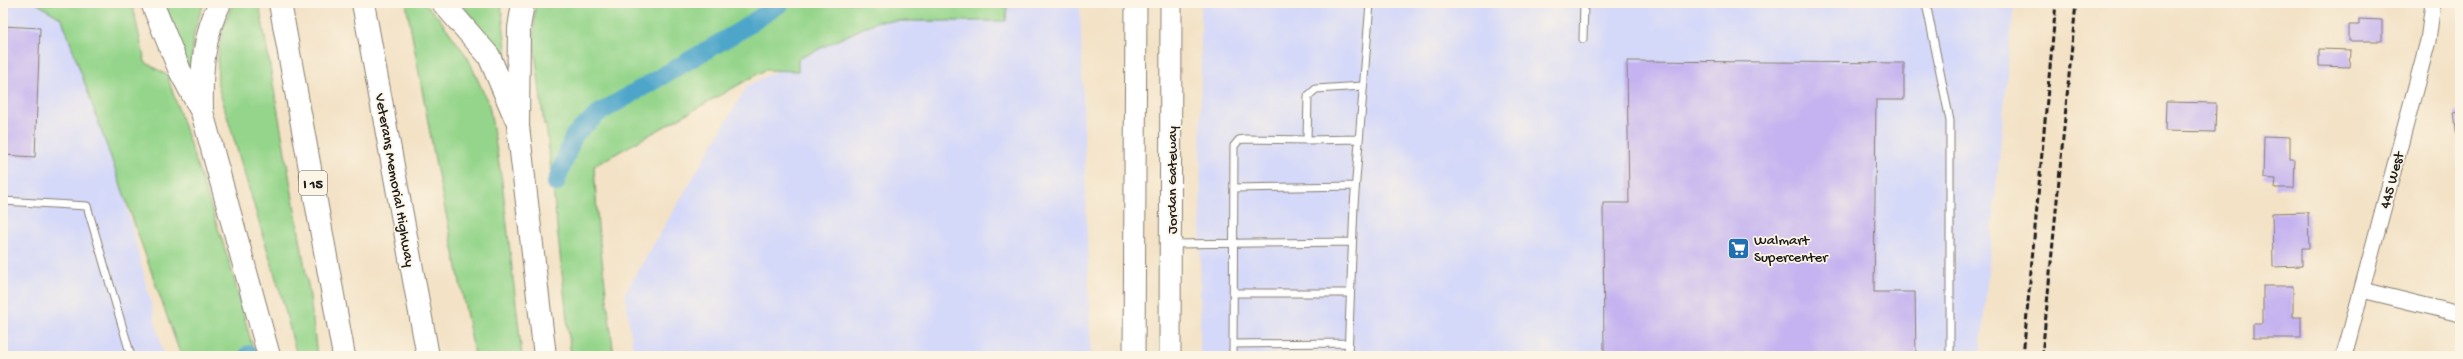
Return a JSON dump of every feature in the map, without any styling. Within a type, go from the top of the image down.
[{"type":"highway","points":[[152,3],[180,71],[202,112],[269,356]]},
{"type":"highway","points":[[202,112],[201,79],[208,38],[220,3]]},
{"type":"highway","points":[[443,3],[489,56],[518,126]]},
{"type":"highway","points":[[510,3],[519,65]]},
{"type":"highway","points":[[523,3],[519,28],[518,126],[545,356]]},
{"type":"highway","name":"I 15","points":[[281,6],[344,356]]},
{"type":"highway","name":"Veterans Memorial Highway","points":[[364,8],[428,356]]},
{"type":"main road","points":[[1134,356],[1136,3]]},
{"type":"main road","name":"Jordan Gateway","points":[[1170,356],[1171,3]]},
{"type":"street","name":"445 West","points":[[2344,356],[2428,41],[2433,3]]},
{"type":"street","points":[[2362,290],[2460,314]]},
{"type":"lane","points":[[1348,356],[1355,186],[1370,3]]},
{"type":"lane","points":[[1583,39],[1584,3]]},
{"type":"lane","points":[[1926,3],[1950,121],[1950,356]]},
{"type":"lane","points":[[1307,140],[1308,96],[1316,89],[1363,86]]},
{"type":"lane","points":[[1233,356],[1234,146],[1239,140],[1359,139]]},
{"type":"lane","points":[[1234,188],[1355,186]]},
{"type":"lane","points":[[3,200],[87,206],[131,356]]},
{"type":"lane","points":[[1171,244],[1352,242]]},
{"type":"lane","points":[[1234,293],[1350,293]]},
{"type":"lane","points":[[1233,344],[1348,343]]},
{"type":"shaded area","points":[[3,3],[76,3],[164,356],[3,356]]},
{"type":"shaded area","points":[[909,3],[1080,3],[1091,356],[634,356],[625,293],[747,86]]},
{"type":"shaded area","points":[[1201,3],[2014,3],[1980,356],[1200,356]]},
{"type":"green space","points":[[36,3],[132,3],[145,62],[167,75],[229,261],[255,356],[181,356],[62,19]]},
{"type":"green space","points":[[165,3],[204,3],[194,32],[191,68],[188,69]]},
{"type":"green space","points":[[233,3],[259,3],[310,296],[317,356],[297,356],[281,295],[218,86],[218,54],[222,34]]},
{"type":"green space","points":[[406,3],[424,3],[439,18],[468,58],[489,105],[502,181],[522,356],[475,356],[435,160]]},
{"type":"green space","points":[[461,3],[501,3],[509,78],[483,32]]},
{"type":"green space","points":[[535,3],[1007,3],[1006,21],[878,21],[798,59],[798,71],[765,70],[594,166],[598,227],[614,356],[571,356],[546,125],[544,125],[534,44]]},
{"type":"building","points":[[2359,19],[2382,20],[2382,41],[2349,41],[2349,25],[2359,25]]},
{"type":"building","points":[[3,26],[40,28],[35,157],[3,155]]},
{"type":"building","points":[[2319,49],[2351,50],[2350,67],[2319,66]]},
{"type":"building","name":"Walmart Supercenter","points":[[1627,61],[1904,63],[1904,100],[1876,100],[1874,292],[1915,292],[1916,356],[1604,356],[1603,203],[1629,203]]},
{"type":"building","points":[[2166,102],[2216,103],[2215,132],[2165,131]]},
{"type":"building","points":[[2460,112],[2460,136],[2457,136],[2454,113]]},
{"type":"building","points":[[2264,136],[2290,137],[2290,159],[2295,159],[2294,188],[2275,188],[2276,179],[2263,178]]},
{"type":"building","points":[[2308,212],[2309,248],[2302,248],[2302,266],[2273,267],[2272,213]]},
{"type":"building","points":[[2263,286],[2293,286],[2293,317],[2301,317],[2301,338],[2253,338],[2253,324],[2263,324]]},
{"type":"waterway","points":[[556,183],[574,135],[599,113],[741,30],[781,3]]},
{"type":"railway","points":[[2023,356],[2056,3]]},
{"type":"railway","points":[[2042,356],[2076,3]]},
{"type":"place","name":"Walmart Supercenter","points":[[1739,248]]}]
